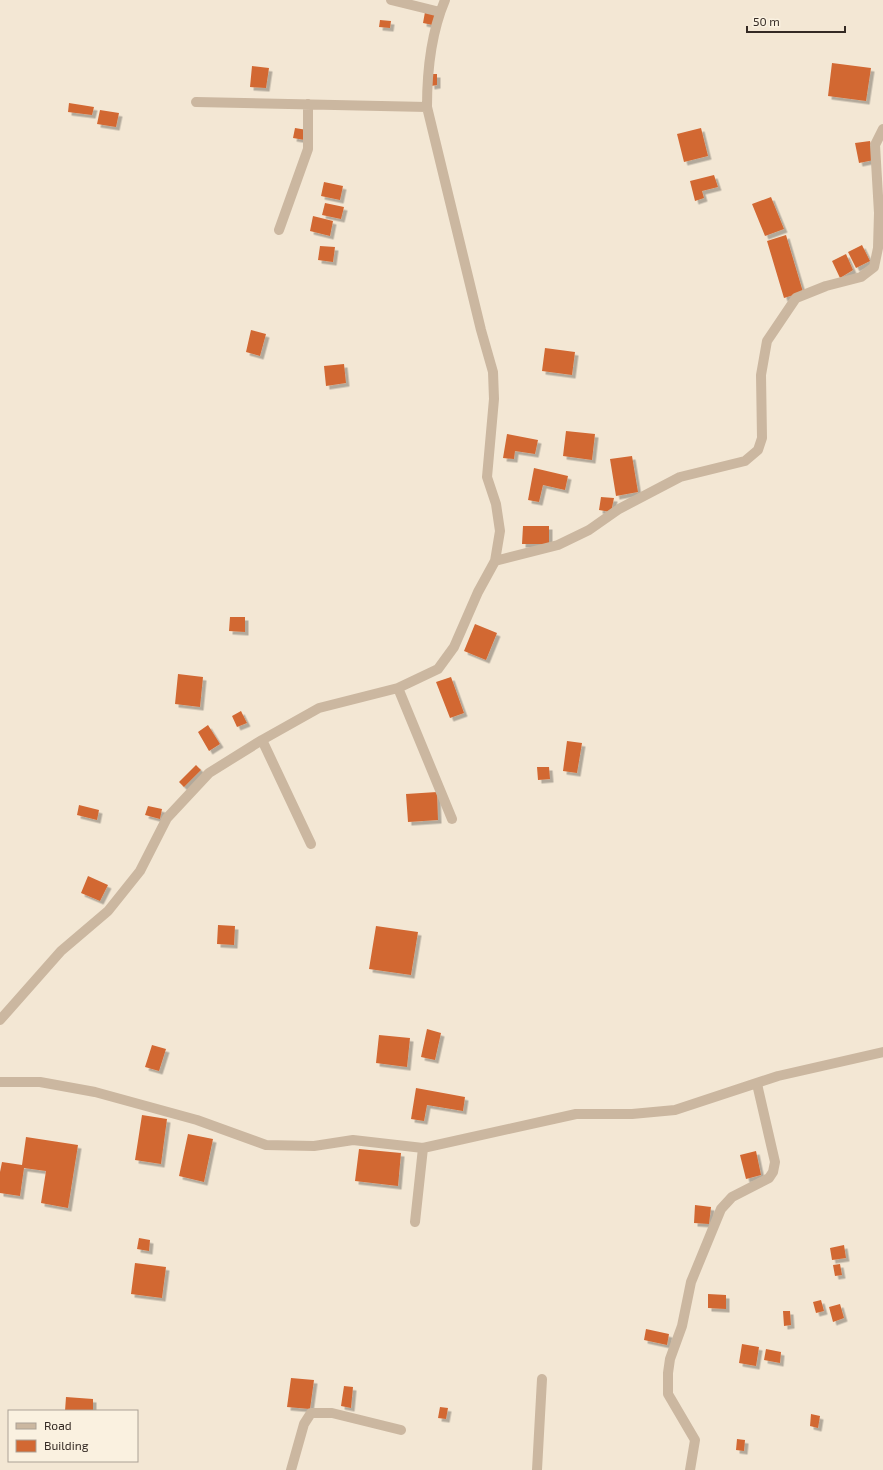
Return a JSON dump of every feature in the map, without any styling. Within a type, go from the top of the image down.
[{"type":"street","points":[[390,0],[440,12]]},
{"type":"street","points":[[0,1020],[60,951],[108,911],[140,871],[167,818],[209,773],[262,740],[319,708],[398,688],[438,670],[454,647],[478,592],[495,561],[500,531],[496,504],[487,477],[494,399],[493,372],[481,330],[427,106],[427,81],[433,39],[440,12],[446,0]]},
{"type":"street","points":[[196,102],[427,106]]},
{"type":"street","points":[[279,230],[308,149],[308,104]]},
{"type":"street","points":[[495,561],[558,545],[589,530],[619,509],[680,477],[745,462],[758,450],[762,438],[761,375],[767,341],[796,298],[826,286],[861,278],[874,267],[878,248],[879,213],[874,145],[883,129]]},
{"type":"street","points":[[398,688],[452,819]]},
{"type":"street","points":[[262,740],[311,844]]},
{"type":"street","points":[[0,1082],[40,1082],[95,1092],[197,1120],[266,1145],[314,1146],[353,1140],[423,1148],[576,1114],[632,1114],[675,1110],[778,1076],[883,1052]]},
{"type":"street","points":[[690,1470],[695,1440],[668,1394],[670,1359],[682,1326],[691,1282],[721,1209],[732,1197],[769,1178],[774,1172],[774,1162],[757,1084]]},
{"type":"street","points":[[415,1222],[423,1148]]},
{"type":"street","points":[[537,1470],[542,1379]]},
{"type":"street","points":[[291,1470],[304,1424],[311,1413],[332,1413],[401,1430]]},
{"type":"building","points":[[425,12],[435,14],[433,25],[423,23]]},
{"type":"building","points":[[380,20],[391,21],[390,28],[379,27]]},
{"type":"building","points":[[832,63],[871,68],[866,101],[828,96]]},
{"type":"building","points":[[252,66],[269,68],[266,88],[250,87]]},
{"type":"building","points":[[430,74],[437,74],[437,85],[431,86]]},
{"type":"building","points":[[69,103],[94,107],[92,115],[68,112]]},
{"type":"building","points":[[100,110],[119,113],[116,127],[97,124]]},
{"type":"building","points":[[295,128],[307,130],[305,140],[293,138]]},
{"type":"building","points":[[701,128],[708,156],[684,162],[677,134]]},
{"type":"building","points":[[870,141],[874,160],[859,163],[855,143]]},
{"type":"building","points":[[714,175],[718,187],[702,191],[704,198],[695,201],[690,181]]},
{"type":"building","points":[[324,182],[343,186],[340,200],[321,196]]},
{"type":"building","points":[[771,197],[784,229],[765,236],[752,204]]},
{"type":"building","points":[[325,203],[344,207],[341,219],[322,215]]},
{"type":"building","points":[[313,216],[333,221],[330,236],[310,231]]},
{"type":"building","points":[[786,235],[803,292],[784,298],[767,241]]},
{"type":"building","points":[[862,245],[870,261],[856,268],[848,252]]},
{"type":"building","points":[[320,246],[335,247],[333,262],[318,260]]},
{"type":"building","points":[[846,254],[853,270],[840,278],[832,261]]},
{"type":"building","points":[[251,330],[266,334],[260,356],[246,352]]},
{"type":"building","points":[[545,348],[575,352],[572,375],[542,371]]},
{"type":"building","points":[[344,364],[346,383],[326,386],[324,366]]},
{"type":"building","points":[[566,431],[595,434],[592,460],[563,456]]},
{"type":"building","points":[[507,434],[538,440],[535,454],[515,451],[514,459],[503,458]]},
{"type":"building","points":[[632,456],[638,492],[616,496],[610,459]]},
{"type":"building","points":[[534,468],[568,476],[565,490],[543,485],[539,502],[528,500]]},
{"type":"building","points":[[601,497],[614,498],[611,512],[599,510]]},
{"type":"building","points":[[523,526],[549,526],[549,544],[522,544]]},
{"type":"building","points":[[230,617],[245,617],[245,632],[229,631]]},
{"type":"building","points":[[475,624],[497,633],[486,660],[464,651]]},
{"type":"building","points":[[178,674],[203,677],[200,707],[175,704]]},
{"type":"building","points":[[451,677],[464,713],[450,718],[436,682]]},
{"type":"building","points":[[241,711],[247,723],[237,727],[232,716]]},
{"type":"building","points":[[208,725],[220,744],[209,751],[198,732]]},
{"type":"building","points":[[567,741],[582,743],[577,773],[563,771]]},
{"type":"building","points":[[196,765],[201,770],[184,787],[179,782]]},
{"type":"building","points":[[537,767],[549,767],[550,779],[538,780]]},
{"type":"building","points":[[437,792],[438,820],[408,822],[406,794]]},
{"type":"building","points":[[79,805],[99,810],[97,820],[77,815]]},
{"type":"building","points":[[148,806],[162,809],[160,819],[145,815]]},
{"type":"building","points":[[88,876],[108,885],[100,901],[81,893]]},
{"type":"building","points":[[218,925],[235,926],[234,945],[217,944]]},
{"type":"building","points":[[376,926],[418,932],[411,975],[369,969]]},
{"type":"building","points":[[427,1029],[441,1033],[435,1060],[421,1057]]},
{"type":"building","points":[[379,1035],[410,1038],[407,1067],[376,1063]]},
{"type":"building","points":[[152,1045],[166,1049],[159,1071],[145,1067]]},
{"type":"building","points":[[416,1088],[465,1097],[463,1111],[427,1105],[424,1121],[411,1119]]},
{"type":"building","points":[[142,1115],[167,1119],[161,1164],[135,1160]]},
{"type":"building","points":[[188,1134],[213,1139],[204,1182],[179,1176]]},
{"type":"building","points":[[26,1137],[78,1145],[68,1208],[41,1203],[46,1171],[24,1168],[20,1196],[0,1193],[0,1172],[2,1162],[22,1165]]},
{"type":"building","points":[[359,1149],[401,1153],[398,1186],[355,1181]]},
{"type":"building","points":[[756,1151],[761,1175],[746,1179],[740,1155]]},
{"type":"building","points":[[695,1205],[711,1207],[709,1224],[694,1223]]},
{"type":"building","points":[[139,1238],[150,1240],[149,1251],[137,1249]]},
{"type":"building","points":[[844,1245],[846,1258],[832,1260],[830,1248]]},
{"type":"building","points":[[135,1263],[166,1267],[162,1298],[131,1294]]},
{"type":"building","points":[[840,1264],[842,1275],[835,1276],[833,1265]]},
{"type":"building","points":[[708,1294],[726,1295],[726,1309],[708,1308]]},
{"type":"building","points":[[821,1300],[824,1311],[816,1313],[813,1302]]},
{"type":"building","points":[[840,1304],[844,1318],[833,1322],[829,1307]]},
{"type":"building","points":[[783,1311],[790,1311],[791,1325],[784,1326]]},
{"type":"building","points":[[646,1329],[669,1334],[667,1345],[644,1340]]},
{"type":"building","points":[[742,1344],[759,1347],[756,1366],[739,1363]]},
{"type":"building","points":[[766,1349],[781,1352],[780,1363],[764,1360]]},
{"type":"building","points":[[291,1378],[314,1380],[310,1409],[287,1407]]},
{"type":"building","points":[[344,1386],[353,1387],[351,1408],[341,1406]]},
{"type":"building","points":[[66,1397],[93,1399],[93,1410],[65,1410]]},
{"type":"building","points":[[440,1407],[448,1408],[446,1419],[438,1418]]},
{"type":"building","points":[[811,1414],[820,1416],[818,1428],[810,1426]]},
{"type":"building","points":[[737,1439],[745,1440],[744,1451],[736,1450]]}]
